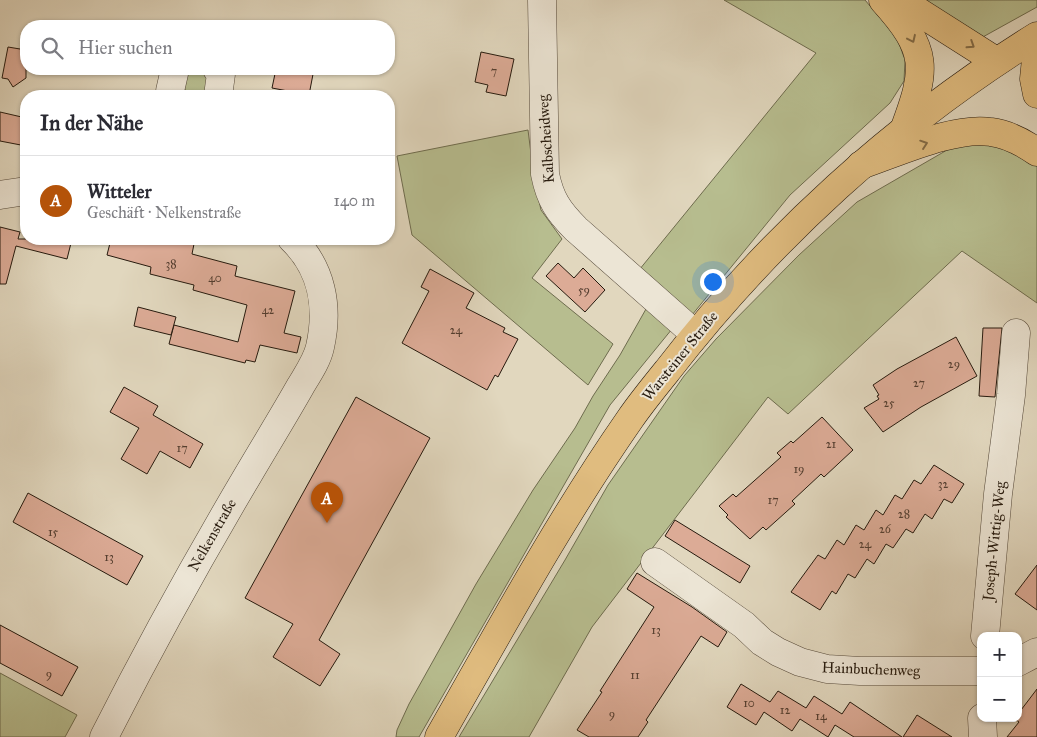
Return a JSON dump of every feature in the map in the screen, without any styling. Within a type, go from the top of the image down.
[{"type":"main road","points":[[882,0],[908,31],[918,54],[921,67],[917,91],[904,130]]},
{"type":"main road","points":[[900,0],[996,61]]},
{"type":"main road","name":"Warsteiner Straße","points":[[439,737],[567,514],[631,418],[695,334],[767,255],[861,165],[996,61],[1037,36]]},
{"type":"main road","points":[[1037,49],[1034,79],[1037,94]]},
{"type":"main road","points":[[861,165],[938,139],[975,131],[991,132],[1006,136],[1037,152]]},
{"type":"street","name":"Kalbscheidweg","points":[[542,0],[545,174],[551,198],[563,216],[576,229],[695,334]]},
{"type":"street","points":[[170,90],[174,75]]},
{"type":"street","points":[[219,90],[221,75]]},
{"type":"street","points":[[0,195],[20,192]]},
{"type":"street","name":"Nelkenstraße","points":[[104,737],[136,673],[194,568],[310,369],[320,348],[324,310],[320,283],[310,260],[297,245]]},
{"type":"street","name":"Joseph-Wittig-Weg","points":[[984,632],[1016,332]]},
{"type":"street","name":"Hainbuchenweg","points":[[655,562],[744,625],[762,642],[778,652],[814,667],[860,671],[977,671]]},
{"type":"street","points":[[1022,660],[1037,652]]},
{"type":"street","points":[[982,722],[983,737]]},
{"type":"green space","points":[[724,0],[865,0],[897,38],[905,60],[904,81],[890,103],[790,195],[692,315],[635,275],[816,53]]},
{"type":"green space","points":[[922,0],[1037,0],[1037,7],[981,38]]},
{"type":"green space","points":[[186,75],[206,75],[209,83],[206,90],[186,90],[184,88],[183,83]]},
{"type":"green space","points":[[528,130],[534,178],[541,210],[562,239],[532,278],[613,344],[588,385],[412,235],[397,156]]},
{"type":"green space","points":[[973,143],[1007,149],[1022,155],[1037,165],[1037,303],[962,251],[788,414],[768,397],[592,627],[529,737],[459,737],[608,485],[684,376],[716,339],[799,255],[857,202],[954,146]]},
{"type":"green space","points":[[646,309],[672,329],[610,405],[419,737],[396,737],[397,730],[409,704],[476,584],[533,490],[575,428]]},
{"type":"green space","points":[[0,673],[77,715],[65,737],[0,737]]},
{"type":"building","points":[[8,47],[20,49],[20,75],[26,75],[26,78],[13,87],[8,79],[2,78]]},
{"type":"building","points":[[481,52],[514,59],[506,96],[486,92],[488,85],[475,82]]},
{"type":"building","points":[[275,75],[313,75],[310,90],[272,88]]},
{"type":"building","points":[[0,112],[20,117],[20,145],[0,141]]},
{"type":"building","points":[[0,227],[20,232],[18,239],[20,239],[20,245],[70,245],[67,259],[16,246],[6,284],[0,284]]},
{"type":"building","points":[[110,245],[194,245],[192,254],[237,266],[235,276],[295,291],[284,333],[301,337],[297,353],[260,345],[255,362],[246,360],[245,363],[169,344],[174,325],[238,342],[247,305],[193,290],[194,285],[150,274],[151,267],[107,255]]},
{"type":"building","points":[[558,263],[574,278],[583,268],[605,290],[585,312],[546,276]]},
{"type":"building","points":[[430,269],[474,293],[466,308],[505,328],[503,332],[518,339],[498,377],[495,375],[487,390],[402,343],[429,291],[421,287]]},
{"type":"building","points":[[138,307],[176,317],[171,335],[134,326]]},
{"type":"building","points":[[983,328],[1002,328],[995,397],[979,396]]},
{"type":"building","points":[[956,337],[977,376],[921,407],[883,432],[864,408],[879,399],[877,396],[879,395],[873,385],[897,369]]},
{"type":"building","points":[[124,387],[158,406],[153,415],[203,444],[190,468],[160,451],[147,474],[121,459],[139,428],[110,412]]},
{"type":"building","points":[[356,397],[430,438],[319,640],[340,654],[320,686],[273,657],[293,624],[245,598]]},
{"type":"building","points":[[822,417],[853,450],[824,477],[821,474],[792,501],[795,504],[766,530],[763,527],[750,539],[726,517],[728,515],[719,506],[733,494],[736,497],[781,457],[777,453],[791,441],[793,443]]},
{"type":"building","points":[[934,465],[964,484],[952,503],[944,499],[932,519],[925,514],[913,533],[906,529],[893,548],[886,544],[874,564],[867,559],[855,578],[848,574],[836,594],[832,591],[820,610],[791,592],[818,555],[825,559],[837,540],[844,545],[856,525],[864,530],[876,510],[883,515],[895,495],[902,499],[914,480],[921,484]]},
{"type":"building","points":[[28,493],[143,556],[127,585],[13,522]]},
{"type":"building","points":[[675,520],[750,566],[740,583],[665,536]]},
{"type":"building","points":[[1037,565],[1037,610],[1015,594]]},
{"type":"building","points":[[637,573],[692,607],[727,632],[718,647],[701,636],[646,720],[648,722],[638,737],[589,737],[577,730],[654,607],[627,589]]},
{"type":"building","points":[[0,625],[78,667],[62,696],[0,663]]},
{"type":"building","points":[[741,684],[770,702],[778,691],[806,708],[814,696],[842,714],[850,702],[902,737],[854,737],[835,725],[828,737],[800,719],[792,731],[764,712],[756,725],[727,707]]},
{"type":"building","points":[[1037,689],[1037,737],[1007,737],[1019,722],[1022,722],[1022,709]]},
{"type":"building","points":[[917,715],[952,737],[903,737]]},
{"type":"place","name":"Witteler","points":[[327,523]]}]
